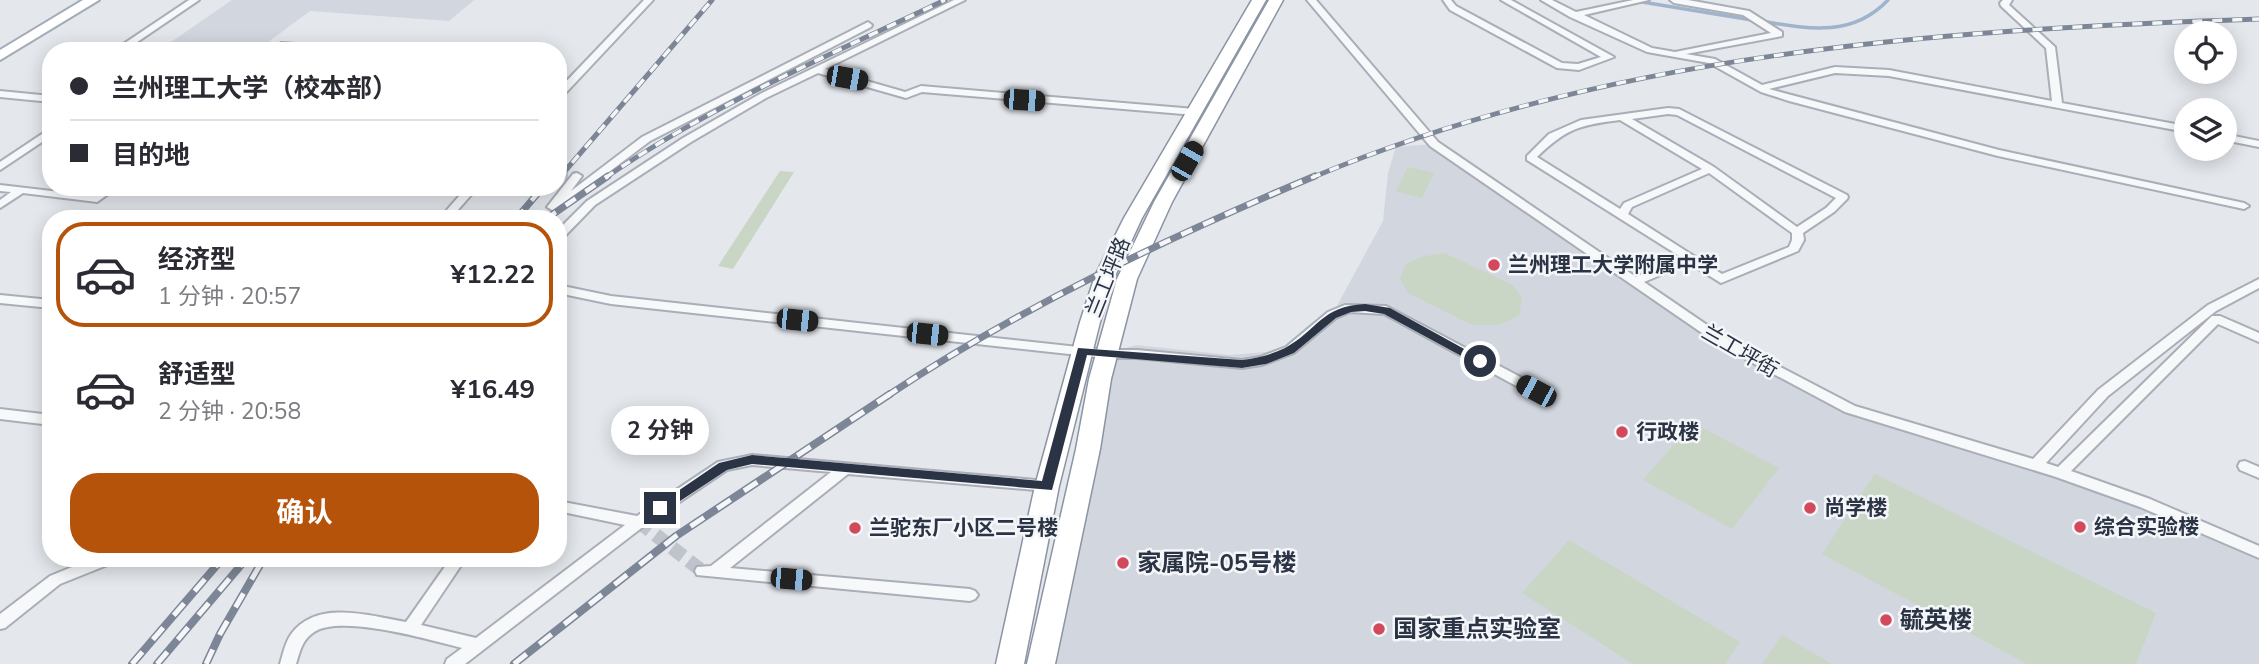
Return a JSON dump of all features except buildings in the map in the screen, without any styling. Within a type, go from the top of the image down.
[{"type":"highway","name":"兰工坪路","points":[[1010,664],[1047,486],[1082,351],[1105,276],[1125,234],[1259,0]]},
{"type":"highway","name":"兰工坪路","points":[[1041,664],[1106,354],[1127,279],[1145,238],[1276,0]]},
{"type":"main road","points":[[0,44],[77,0]]},
{"type":"main road","points":[[0,56],[92,0]]},
{"type":"street","points":[[131,42],[195,0]]},
{"type":"street","points":[[567,87],[649,0]]},
{"type":"street","points":[[567,228],[591,203],[643,167],[752,103],[961,0]]},
{"type":"street","name":"兰工坪街","points":[[1311,0],[1434,144],[1725,343],[1823,397],[1877,418],[2061,473],[2145,503],[2259,552]]},
{"type":"street","points":[[1447,0],[1453,8],[1560,66],[1579,68],[1609,57],[1505,0]]},
{"type":"street","points":[[1545,0],[1650,50],[1712,61],[1760,88],[1804,103],[1986,150],[2245,206]]},
{"type":"street","points":[[1573,15],[1644,0]]},
{"type":"street","points":[[1672,53],[1779,34],[1746,13],[1674,0]]},
{"type":"street","points":[[2008,0],[2004,3],[2005,6],[2050,47],[2057,104]]},
{"type":"street","points":[[1567,36],[1592,24]]},
{"type":"street","points":[[560,196],[552,206],[556,207],[646,139],[868,25]]},
{"type":"street","points":[[817,70],[906,94],[920,89],[1195,112]]},
{"type":"street","points":[[1760,88],[1847,70],[1920,78],[2174,128]]},
{"type":"street","points":[[0,94],[42,97]]},
{"type":"street","points":[[1622,117],[1710,169],[1797,232],[1798,240],[1794,248],[1721,279],[1531,158],[1553,136],[1573,126],[1622,117],[1679,112],[1843,197],[1830,210],[1797,232]]},
{"type":"street","points":[[0,167],[42,137]]},
{"type":"street","points":[[2237,140],[2259,144]]},
{"type":"street","points":[[1622,215],[1628,205],[1710,169]]},
{"type":"street","points":[[567,188],[577,176]]},
{"type":"street","points":[[0,188],[42,192]]},
{"type":"street","points":[[0,205],[21,190]]},
{"type":"street","points":[[72,196],[97,199],[101,196]]},
{"type":"street","points":[[452,210],[465,196]]},
{"type":"street","points":[[1633,282],[1690,258]]},
{"type":"street","points":[[2035,466],[2103,393],[2212,308],[2259,283]]},
{"type":"street","points":[[567,291],[611,300],[1106,354],[1137,354],[1242,364],[1262,361],[1290,350],[1332,315],[1349,308],[1386,310],[1536,391]]},
{"type":"street","points":[[0,299],[42,303]]},
{"type":"street","points":[[2061,473],[2216,319],[2259,338]]},
{"type":"street","points":[[0,414],[42,418]]},
{"type":"street","points":[[453,664],[639,522],[723,466],[739,460],[1047,486]]},
{"type":"street","points":[[2245,467],[2259,473]]},
{"type":"street","points":[[846,468],[708,572],[970,595]]},
{"type":"street","points":[[567,508],[639,522]]},
{"type":"street","points":[[0,623],[55,580],[88,567]]},
{"type":"street","points":[[411,629],[453,567]]},
{"type":"street","points":[[288,664],[296,639],[310,626],[335,619],[411,629],[478,645]]},
{"type":"shaded area","points":[[232,0],[474,0],[449,21],[310,11],[268,42],[171,42]]},
{"type":"shaded area","points":[[1434,144],[1690,322],[1823,397],[2035,466],[2259,552],[2259,664],[1041,664],[1106,354],[1136,345],[1230,355],[1290,350],[1332,315],[1383,221],[1388,173],[1396,147]]},
{"type":"green space","points":[[1408,167],[1434,173],[1422,198],[1396,191]]},
{"type":"green space","points":[[780,171],[794,172],[733,269],[718,266]]},
{"type":"green space","points":[[1444,253],[1513,285],[1522,298],[1519,316],[1499,325],[1472,325],[1408,293],[1400,279],[1406,264],[1420,257]]},
{"type":"green space","points":[[1693,423],[1779,468],[1732,529],[1643,480]]},
{"type":"green space","points":[[1875,474],[2156,613],[2136,664],[2027,664],[1822,554]]},
{"type":"green space","points":[[1569,540],[1740,642],[1725,664],[1633,664],[1522,593]]},
{"type":"green space","points":[[1782,635],[1832,664],[1762,664]]},
{"type":"waterway","points":[[1630,0],[1752,20]]},
{"type":"waterway","points":[[1761,21],[1829,28],[1860,20],[1888,0]]},
{"type":"tunnel","points":[[567,175],[577,176]]},
{"type":"tunnel","points":[[639,522],[702,571]]},
{"type":"railway","points":[[567,169],[712,0]]},
{"type":"railway","points":[[607,177],[729,104],[945,0]]},
{"type":"railway","points":[[1311,178],[1425,135],[1540,102],[1658,75],[1777,55],[2017,31],[2259,19]]},
{"type":"railway","points":[[887,396],[990,333],[1096,276],[1150,249],[1315,176]]},
{"type":"railway","points":[[559,210],[607,177]]},
{"type":"railway","points":[[524,210],[535,196]]},
{"type":"railway","points":[[514,664],[676,536],[890,394]]},
{"type":"railway","points":[[132,664],[215,567]]},
{"type":"railway","points":[[157,664],[239,567]]},
{"type":"railway","points":[[206,664],[259,567]]},
{"type":"place","name":"兰州理工大学附属中学","points":[[1494,265]]},
{"type":"place","name":"行政楼","points":[[1622,432]]},
{"type":"place","name":"尚学楼","points":[[1810,508]]},
{"type":"place","name":"综合实验楼","points":[[2080,527]]},
{"type":"place","name":"兰驼东厂小区二号楼","points":[[855,528]]},
{"type":"place","name":"家属院-05号楼","points":[[1123,563]]},
{"type":"place","name":"毓英楼","points":[[1886,620]]},
{"type":"place","name":"国家重点实验室","points":[[1379,629]]},
{"type":"route","points":[[660,508],[723,466],[739,460],[1047,486],[1082,351],[1242,364],[1262,361],[1290,350],[1332,315],[1349,308],[1365,308],[1386,310],[1480,361]]}]
